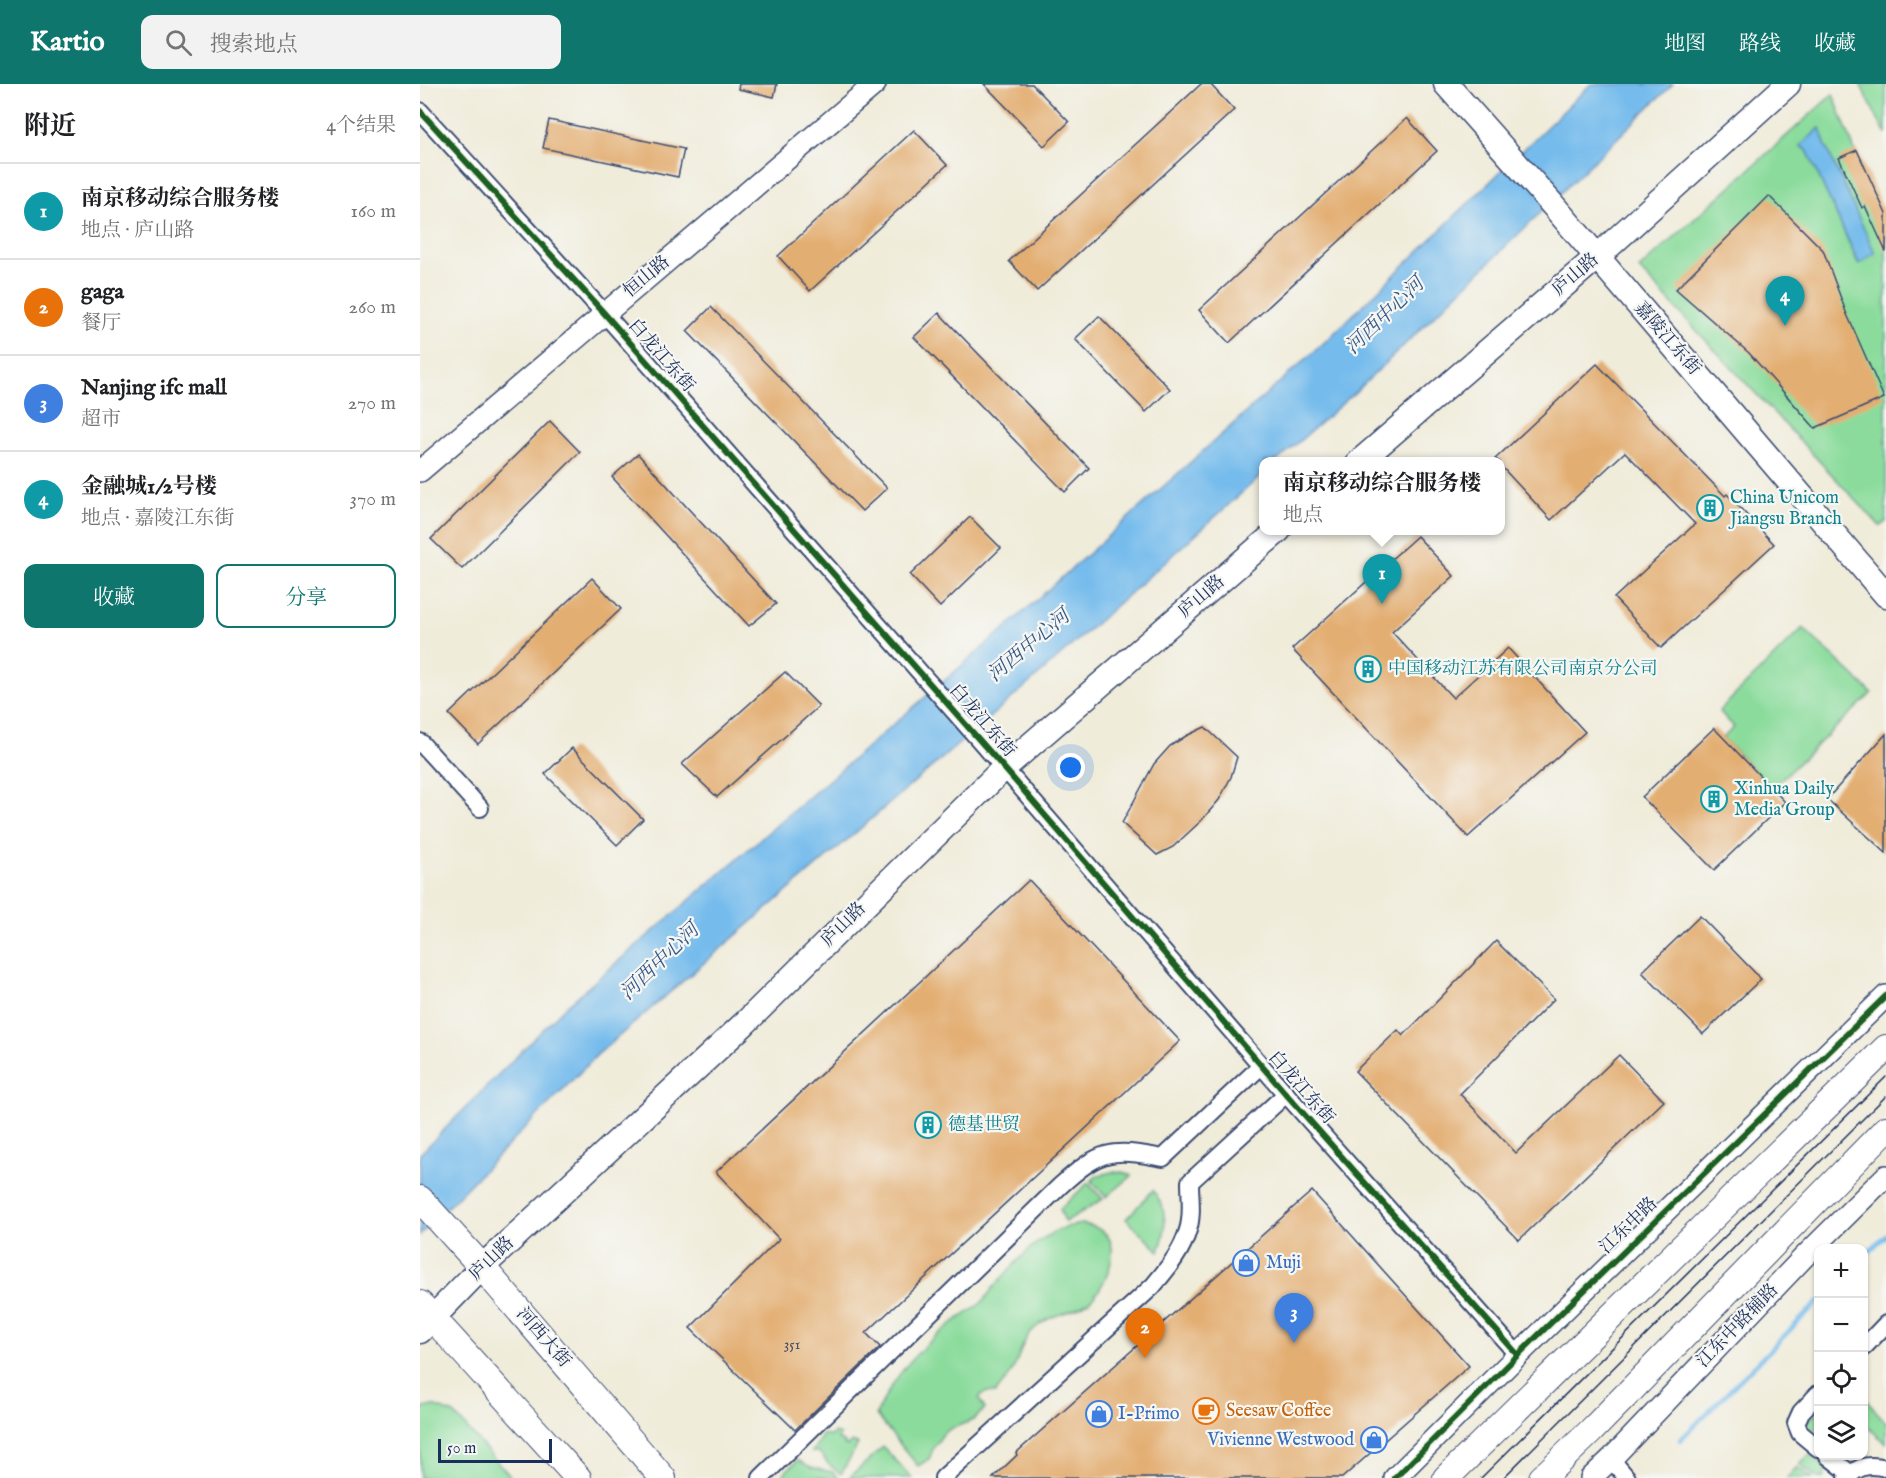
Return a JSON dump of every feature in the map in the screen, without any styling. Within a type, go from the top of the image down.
[{"type":"main road","name":"嘉陵江东街","points":[[1446,84],[1552,204],[1886,595]]},
{"type":"main road","name":"庐山路","points":[[1365,457],[1597,257],[1788,84]]},
{"type":"main road","name":"庐山路","points":[[424,1318],[745,1023],[1004,768],[1274,535]]},
{"type":"main road","points":[[1446,1478],[1886,1048]]},
{"type":"main road","points":[[1542,1478],[1591,1431],[1886,1129]]},
{"type":"main road","name":"河西大街","points":[[427,1207],[482,1267],[663,1478]]},
{"type":"main road","points":[[424,1318],[578,1478]]},
{"type":"street","name":"恒山路","points":[[420,471],[875,84]]},
{"type":"street","name":"白龙江东街","points":[[420,111],[604,313],[1004,768],[1286,1094],[1518,1355]]},
{"type":"street","points":[[420,742],[480,808]]},
{"type":"street","name":"江东中路","points":[[1395,1478],[1886,996]]},
{"type":"street","points":[[761,1478],[1083,1166],[1108,1153],[1136,1153],[1163,1158],[1262,1066]]},
{"type":"street","points":[[943,1478],[1153,1286],[1173,1263],[1189,1229],[1190,1182],[1286,1094]]},
{"type":"street","name":"江东中路辅路","points":[[1591,1478],[1803,1258],[1886,1176]]},
{"type":"street","points":[[1868,1342],[1886,1324]]},
{"type":"street","points":[[1814,1398],[1800,1412],[1796,1423],[1800,1433],[1814,1445]]},
{"type":"street","points":[[1611,1459],[1628,1478]]},
{"type":"street","points":[[1833,1460],[1849,1476],[1853,1471],[1872,1464],[1886,1468]]},
{"type":"green space","points":[[1860,84],[1886,84],[1886,135]]},
{"type":"green space","points":[[1833,94],[1886,232],[1886,522],[1880,526],[1639,269]],"holes":[[[1820,128],[1858,263],[1807,150],[1801,146]]]},
{"type":"green space","points":[[1803,628],[1872,693],[1772,788],[1723,738],[1734,727],[1719,711]]},
{"type":"green space","points":[[1111,1172],[1132,1176],[1106,1197],[1091,1181],[1097,1176]]},
{"type":"green space","points":[[1088,1183],[1103,1199],[1065,1222],[1060,1209]]},
{"type":"green space","points":[[1153,1190],[1161,1204],[1165,1219],[1164,1235],[1159,1251],[1126,1219]]},
{"type":"green space","points":[[1083,1224],[1104,1232],[1112,1246],[1112,1256],[1105,1280],[1096,1294],[1088,1302],[1051,1318],[1033,1330],[1015,1366],[996,1393],[987,1392],[981,1395],[979,1399],[985,1409],[973,1420],[943,1434],[929,1459],[918,1466],[876,1415],[898,1376],[927,1344],[983,1301],[1032,1247],[1056,1231]]},
{"type":"green space","points":[[1868,1402],[1886,1422],[1886,1443],[1868,1427]]},
{"type":"green space","points":[[433,1406],[454,1414],[512,1478],[420,1478],[420,1409]]},
{"type":"green space","points":[[1814,1415],[1814,1430],[1806,1423]]},
{"type":"green space","points":[[834,1433],[840,1435],[838,1439],[845,1443],[844,1445],[848,1446],[851,1442],[858,1444],[841,1474],[829,1465],[819,1452],[812,1452],[823,1434],[831,1436]]},
{"type":"green space","points":[[883,1447],[912,1478],[849,1478]]},
{"type":"green space","points":[[1810,1455],[1826,1468],[1824,1478],[1818,1478],[1799,1464]]},
{"type":"green space","points":[[798,1460],[806,1465],[833,1472],[838,1477],[785,1478],[782,1475]]},
{"type":"green space","points":[[1797,1467],[1813,1478],[1787,1478]]},
{"type":"water","name":"河西中心河","points":[[1591,84],[1673,84],[1361,387],[1282,457],[1259,457],[1259,478],[1033,680],[597,1055],[420,1235],[420,1154],[565,1007],[1002,631],[1328,339]]},
{"type":"water","points":[[1820,128],[1825,144],[1875,253],[1859,264],[1807,150],[1800,146]]},
{"type":"building","points":[[739,84],[777,84],[774,97],[738,89]]},
{"type":"building","points":[[984,84],[1032,84],[1069,122],[1044,146]]},
{"type":"building","points":[[1201,84],[1210,84],[1234,110],[1037,291],[1009,261]]},
{"type":"building","points":[[1407,118],[1437,151],[1229,343],[1199,310]]},
{"type":"building","points":[[549,120],[684,149],[678,177],[543,148]]},
{"type":"building","points":[[914,130],[947,165],[810,291],[778,256]]},
{"type":"building","points":[[1857,150],[1886,214],[1886,252],[1839,158]]},
{"type":"building","points":[[1769,196],[1823,250],[1846,312],[1884,398],[1815,428],[1749,353],[1676,289]]},
{"type":"building","points":[[711,307],[887,488],[862,511],[687,331]]},
{"type":"building","points":[[939,313],[1089,468],[1065,492],[914,337]]},
{"type":"building","points":[[1099,316],[1170,389],[1146,412],[1075,339]]},
{"type":"building","name":"China Unicom Jiangsu Branch","points":[[1597,364],[1774,544],[1661,648],[1614,598],[1695,524],[1625,452],[1551,520],[1505,470],[1505,457],[1497,457]]},
{"type":"building","points":[[550,421],[580,452],[462,569],[431,539]]},
{"type":"building","points":[[638,454],[776,604],[749,626],[612,477]]},
{"type":"building","points":[[970,517],[1001,548],[940,607],[910,575]]},
{"type":"building","name":"中国移动江苏有限公司南京分公司","points":[[1417,536],[1454,576],[1392,632],[1453,698],[1508,648],[1585,732],[1468,837],[1292,649]]},
{"type":"building","points":[[592,578],[621,609],[478,744],[449,714]]},
{"type":"building","points":[[785,672],[819,706],[717,797],[682,764]]},
{"type":"building","points":[[1205,727],[1237,757],[1231,777],[1219,800],[1201,821],[1173,847],[1157,855],[1122,823],[1154,764],[1170,746]]},
{"type":"building","name":"Xinhua Daily Media Group","points":[[1714,728],[1785,802],[1714,870],[1642,797]]},
{"type":"building","points":[[1886,734],[1886,853],[1827,799]]},
{"type":"building","points":[[572,748],[643,819],[617,845],[545,774]]},
{"type":"building","name":"德基世贸","points":[[1029,880],[1180,1041],[866,1333],[880,1347],[795,1430],[690,1328],[779,1239],[716,1172]]},
{"type":"building","points":[[1700,916],[1761,979],[1703,1034],[1642,972]]},
{"type":"building","points":[[1496,941],[1554,999],[1460,1094],[1516,1153],[1619,1055],[1664,1101],[1519,1240],[1355,1071],[1398,1030],[1403,1036]]},
{"type":"building","points":[[1312,1191],[1469,1366],[1342,1478],[993,1478],[1017,1455],[1016,1453]]},
{"type":"waterway","points":[[1868,1252],[1886,1235]]},
{"type":"waterway","points":[[1680,1440],[1814,1306]]},
{"type":"tram line","points":[[1481,1478],[1886,1077]]},
{"type":"tram line","points":[[1503,1478],[1886,1096]]},
{"type":"cycle path","points":[[420,111],[604,313],[1004,768],[1286,1094],[1518,1355]]},
{"type":"cycle path","points":[[1395,1478],[1886,996]]},
{"type":"place","name":"金融城1/2号楼","points":[[1785,326]]},
{"type":"place","name":"China Unicom Jiangsu Branch","points":[[1710,508]]},
{"type":"place","name":"南京移动综合服务楼","points":[[1382,604]]},
{"type":"place","name":"中国移动江苏有限公司南京分公司","points":[[1368,669]]},
{"type":"place","name":"Xinhua Daily Media Group","points":[[1714,799]]},
{"type":"place","name":"德基世贸","points":[[928,1125]]},
{"type":"place","name":"Muji","points":[[1246,1263]]},
{"type":"place","name":"Nanjing ifc mall","points":[[1294,1343]]},
{"type":"place","name":"gaga","points":[[1145,1358]]},
{"type":"place","name":"Seesaw Coffee","points":[[1206,1411]]},
{"type":"place","name":"I-Primo","points":[[1099,1414]]},
{"type":"place","name":"Vivienne Westwood","points":[[1374,1440]]}]
